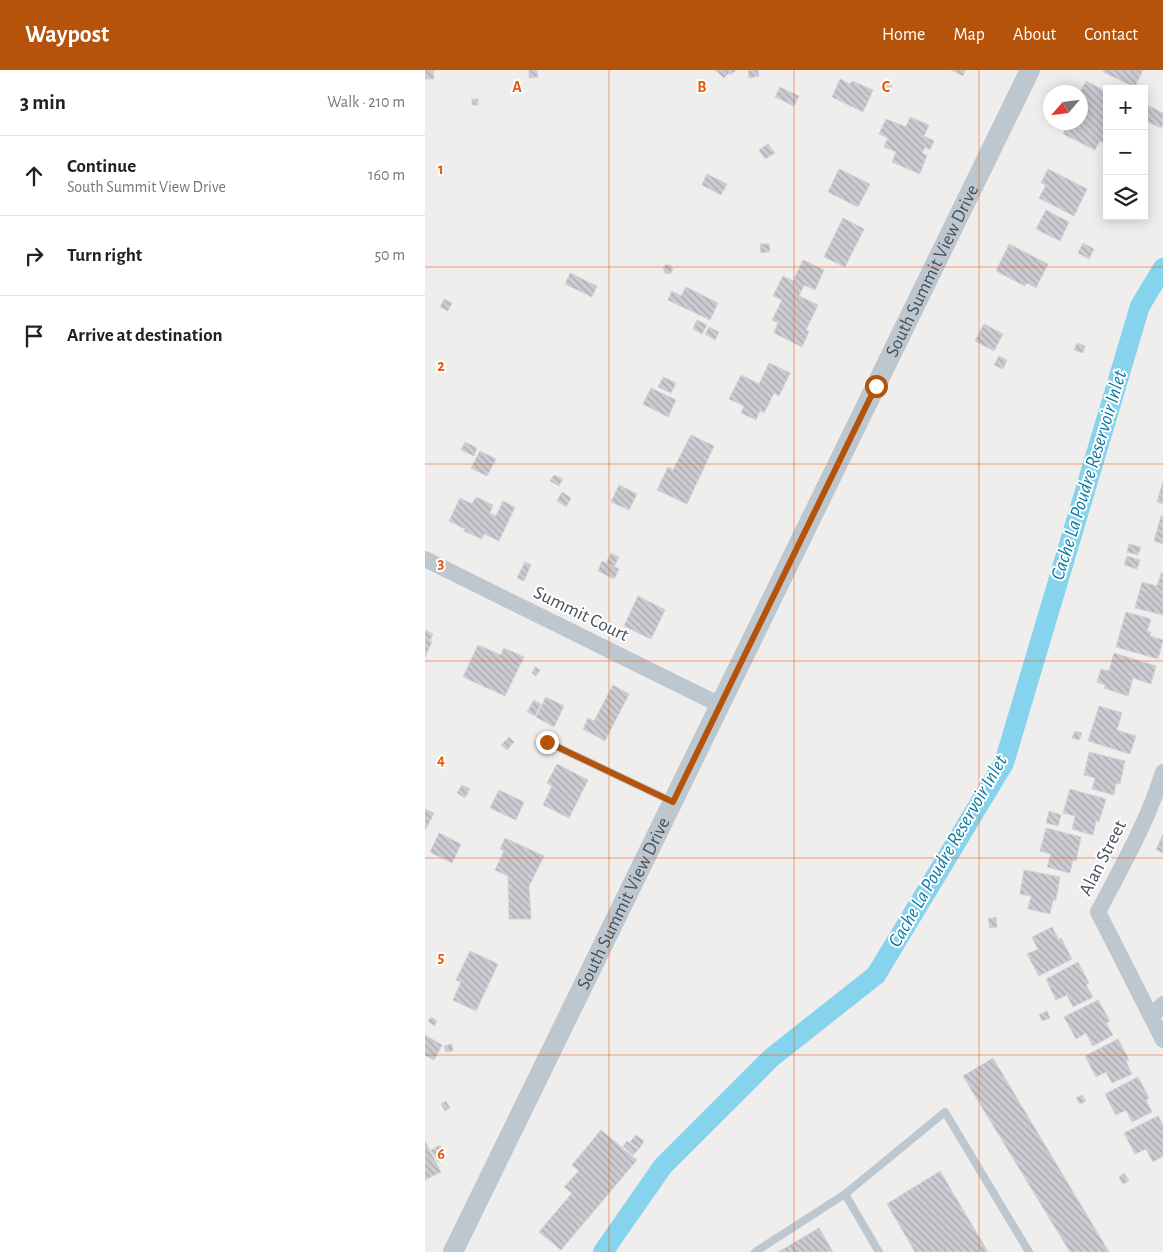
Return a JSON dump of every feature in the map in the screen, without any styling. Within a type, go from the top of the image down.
[{"type":"street","name":"South Summit View Drive","points":[[453,1252],[1030,70]]},
{"type":"street","name":"Summit Court","points":[[425,559],[720,705]]},
{"type":"street","name":"Alan Street","points":[[1163,772],[1137,838],[1098,912],[1163,1040]]},
{"type":"street","points":[[1151,1017],[1163,1004]]},
{"type":"lane","points":[[547,742],[673,802]]},
{"type":"lane","points":[[755,1252],[845,1194],[945,1112],[1029,1252]]},
{"type":"lane","points":[[845,1194],[879,1252]]},
{"type":"building","points":[[425,70],[433,70],[434,79],[425,79]]},
{"type":"building","points":[[529,70],[537,70],[538,77],[529,78]]},
{"type":"building","points":[[715,70],[736,70],[724,78]]},
{"type":"building","points":[[748,70],[758,70],[759,76],[749,78]]},
{"type":"building","points":[[951,70],[965,70],[963,76]]},
{"type":"building","points":[[1104,70],[1143,70],[1136,85],[1131,85],[1103,72]]},
{"type":"building","points":[[840,79],[850,84],[852,81],[873,90],[863,112],[832,97]]},
{"type":"building","points":[[1086,81],[1103,90],[1103,143],[1100,141],[1095,150],[1063,134],[1065,130],[1088,130],[1088,85],[1084,85]]},
{"type":"building","points":[[885,82],[892,84],[890,92],[883,89]]},
{"type":"building","points":[[780,87],[799,96],[794,106],[775,97]]},
{"type":"building","points":[[472,99],[478,99],[478,105],[472,105]]},
{"type":"building","points":[[1148,106],[1163,113],[1161,128],[1148,122]]},
{"type":"building","points":[[910,117],[929,125],[924,136],[934,141],[930,150],[925,147],[922,153],[927,155],[920,174],[892,162],[896,152],[884,147],[888,138],[879,134],[886,119],[906,127]]},
{"type":"building","points":[[768,144],[775,153],[765,159],[759,150]]},
{"type":"building","points":[[839,169],[870,184],[858,207],[828,192]]},
{"type":"building","points":[[1048,169],[1087,189],[1074,216],[1039,198],[1046,185],[1041,183]]},
{"type":"building","points":[[707,174],[727,184],[721,195],[702,185]]},
{"type":"building","points":[[1046,210],[1069,222],[1060,241],[1036,229]]},
{"type":"building","points":[[843,218],[864,229],[845,267],[824,257]]},
{"type":"building","points":[[1083,243],[1094,249],[1089,259],[1078,253]]},
{"type":"building","points":[[760,244],[769,244],[769,252],[761,253]]},
{"type":"building","points":[[1009,244],[1048,264],[1036,288],[1027,283],[1025,286],[996,271]]},
{"type":"building","points":[[803,260],[824,270],[815,290],[804,285],[799,296],[818,305],[806,330],[809,332],[802,347],[774,333],[778,323],[772,320],[782,300],[773,296],[783,276],[793,281]]},
{"type":"building","points":[[665,265],[670,265],[673,269],[671,273],[666,274],[663,269]]},
{"type":"building","points":[[570,273],[597,286],[592,297],[565,284]]},
{"type":"building","points":[[686,287],[718,303],[710,320],[668,300],[672,291],[681,296]]},
{"type":"building","points":[[444,299],[452,303],[448,311],[440,307]]},
{"type":"building","points":[[697,320],[707,325],[702,334],[693,329]]},
{"type":"building","points":[[984,324],[1003,334],[994,351],[975,341]]},
{"type":"building","points":[[709,327],[719,332],[715,340],[705,334]]},
{"type":"building","points":[[1077,343],[1085,346],[1083,353],[1074,350]]},
{"type":"building","points":[[999,356],[1007,360],[1003,369],[994,365]]},
{"type":"building","points":[[769,363],[790,373],[779,396],[774,393],[764,413],[760,411],[756,420],[741,413],[744,406],[729,399],[741,375],[759,384]]},
{"type":"building","points":[[663,377],[676,383],[671,393],[658,387]]},
{"type":"building","points":[[651,388],[676,400],[668,417],[643,404]]},
{"type":"building","points":[[691,435],[714,446],[687,504],[657,490],[668,467],[673,470]]},
{"type":"building","points":[[465,442],[477,448],[474,456],[461,450]]},
{"type":"building","points":[[480,451],[496,459],[487,476],[471,468]]},
{"type":"building","points":[[554,475],[563,479],[559,486],[550,481]]},
{"type":"building","points":[[1163,481],[1163,504],[1157,502]]},
{"type":"building","points":[[619,485],[637,494],[629,510],[611,502]]},
{"type":"building","points":[[562,492],[571,498],[566,507],[557,501]]},
{"type":"building","points":[[476,497],[493,505],[490,513],[496,516],[503,501],[515,507],[499,541],[484,534],[482,539],[464,531],[465,529],[449,521],[460,498],[472,504]]},
{"type":"building","points":[[1161,516],[1163,516],[1163,544],[1154,541]]},
{"type":"building","points":[[1129,544],[1141,547],[1138,555],[1127,552]]},
{"type":"building","points":[[611,553],[619,557],[614,567],[606,563]]},
{"type":"building","points":[[1127,556],[1140,560],[1137,569],[1124,565]]},
{"type":"building","points":[[602,561],[619,569],[614,579],[598,571]]},
{"type":"building","points":[[525,562],[531,565],[524,581],[517,578]]},
{"type":"building","points":[[1161,573],[1163,574],[1163,615],[1135,608],[1142,582],[1157,586]]},
{"type":"building","points":[[638,596],[665,610],[651,639],[624,626]]},
{"type":"building","points":[[1126,612],[1151,619],[1147,631],[1151,632],[1150,636],[1163,640],[1158,659],[1116,647]]},
{"type":"building","points":[[425,630],[433,634],[430,641],[432,642],[425,657]]},
{"type":"building","points":[[478,645],[501,655],[504,648],[524,657],[505,696],[463,677]]},
{"type":"building","points":[[1114,653],[1156,666],[1151,684],[1133,678],[1128,696],[1104,688],[1105,685],[1097,682],[1101,669],[1109,671]]},
{"type":"building","points":[[535,667],[540,670],[536,676],[532,673]]},
{"type":"building","points":[[613,685],[629,694],[605,741],[583,729],[588,718],[594,721]]},
{"type":"building","points":[[546,697],[564,706],[554,727],[536,717]]},
{"type":"building","points":[[534,700],[541,704],[535,716],[527,712]]},
{"type":"building","points":[[1099,706],[1122,713],[1117,730],[1136,736],[1130,754],[1088,741]]},
{"type":"building","points":[[1075,731],[1082,733],[1079,740],[1072,738]]},
{"type":"building","points":[[509,737],[514,742],[507,750],[501,745]]},
{"type":"building","points":[[1089,752],[1125,761],[1120,784],[1116,783],[1114,795],[1092,789],[1095,778],[1084,775]]},
{"type":"building","points":[[557,764],[588,780],[569,818],[543,805],[552,786],[547,783]]},
{"type":"building","points":[[462,785],[470,789],[465,798],[457,793]]},
{"type":"building","points":[[1070,789],[1106,799],[1099,822],[1096,821],[1093,835],[1072,829],[1075,816],[1063,813]]},
{"type":"building","points":[[499,790],[524,802],[516,820],[490,808]]},
{"type":"building","points":[[425,809],[434,813],[426,829],[425,828]]},
{"type":"building","points":[[1049,811],[1061,815],[1058,826],[1046,823]]},
{"type":"building","points":[[1046,828],[1081,837],[1076,861],[1073,860],[1070,873],[1047,867],[1051,854],[1040,851]]},
{"type":"building","points":[[439,833],[461,844],[452,863],[430,852]]},
{"type":"building","points":[[1163,834],[1163,853],[1156,850]]},
{"type":"building","points":[[505,838],[544,856],[529,886],[531,919],[509,919],[508,876],[495,870],[504,851],[500,849]]},
{"type":"building","points":[[1024,870],[1060,877],[1056,900],[1053,900],[1050,914],[1028,909],[1031,896],[1020,894]]},
{"type":"building","points":[[996,917],[997,927],[990,928],[988,919]]},
{"type":"building","points":[[1052,927],[1059,940],[1061,938],[1072,959],[1039,976],[1027,954],[1038,949],[1032,937]]},
{"type":"building","points":[[470,951],[498,964],[476,1011],[453,1000],[461,982],[456,980]]},
{"type":"building","points":[[1078,962],[1089,983],[1086,985],[1093,997],[1073,1007],[1067,995],[1056,1000],[1046,979]]},
{"type":"building","points":[[1098,1000],[1110,1021],[1106,1023],[1113,1035],[1093,1046],[1086,1033],[1076,1039],[1064,1017]]},
{"type":"building","points":[[1047,1011],[1050,1018],[1042,1021],[1039,1015]]},
{"type":"building","points":[[431,1017],[437,1021],[434,1026],[428,1021]]},
{"type":"building","points":[[425,1035],[442,1045],[434,1060],[425,1055]]},
{"type":"building","points":[[1118,1039],[1129,1060],[1126,1061],[1132,1074],[1112,1083],[1106,1072],[1096,1077],[1085,1056]]},
{"type":"building","points":[[452,1044],[453,1051],[446,1052],[444,1046]]},
{"type":"building","points":[[993,1058],[1109,1252],[1070,1252],[963,1076]]},
{"type":"building","points":[[1138,1077],[1149,1098],[1146,1100],[1152,1112],[1132,1122],[1126,1110],[1116,1115],[1105,1094]]},
{"type":"building","points":[[1082,1095],[1086,1101],[1080,1104],[1076,1098]]},
{"type":"building","points":[[446,1101],[450,1108],[445,1111],[441,1104]]},
{"type":"building","points":[[1158,1116],[1163,1125],[1163,1156],[1153,1162],[1146,1149],[1135,1154],[1124,1133]]},
{"type":"building","points":[[601,1130],[637,1160],[561,1250],[539,1232],[572,1193],[564,1187],[579,1171],[572,1165]]},
{"type":"building","points":[[636,1135],[644,1141],[639,1149],[630,1142]]},
{"type":"building","points":[[425,1141],[441,1172],[425,1180]]},
{"type":"building","points":[[627,1141],[638,1150],[633,1155],[623,1146]]},
{"type":"building","points":[[440,1145],[446,1157],[438,1162],[431,1150]]},
{"type":"building","points":[[940,1171],[988,1252],[915,1252],[887,1204]]},
{"type":"building","points":[[1124,1173],[1129,1181],[1123,1184],[1119,1177]]},
{"type":"building","points":[[819,1228],[833,1252],[778,1252]]},
{"type":"waterway","name":"Cache La Poudre Reservoir Inlet","points":[[603,1252],[663,1166],[771,1058],[876,975],[1004,763],[1140,306],[1163,268]]},
{"type":"route","points":[[547,742],[673,802],[876,386]]}]
